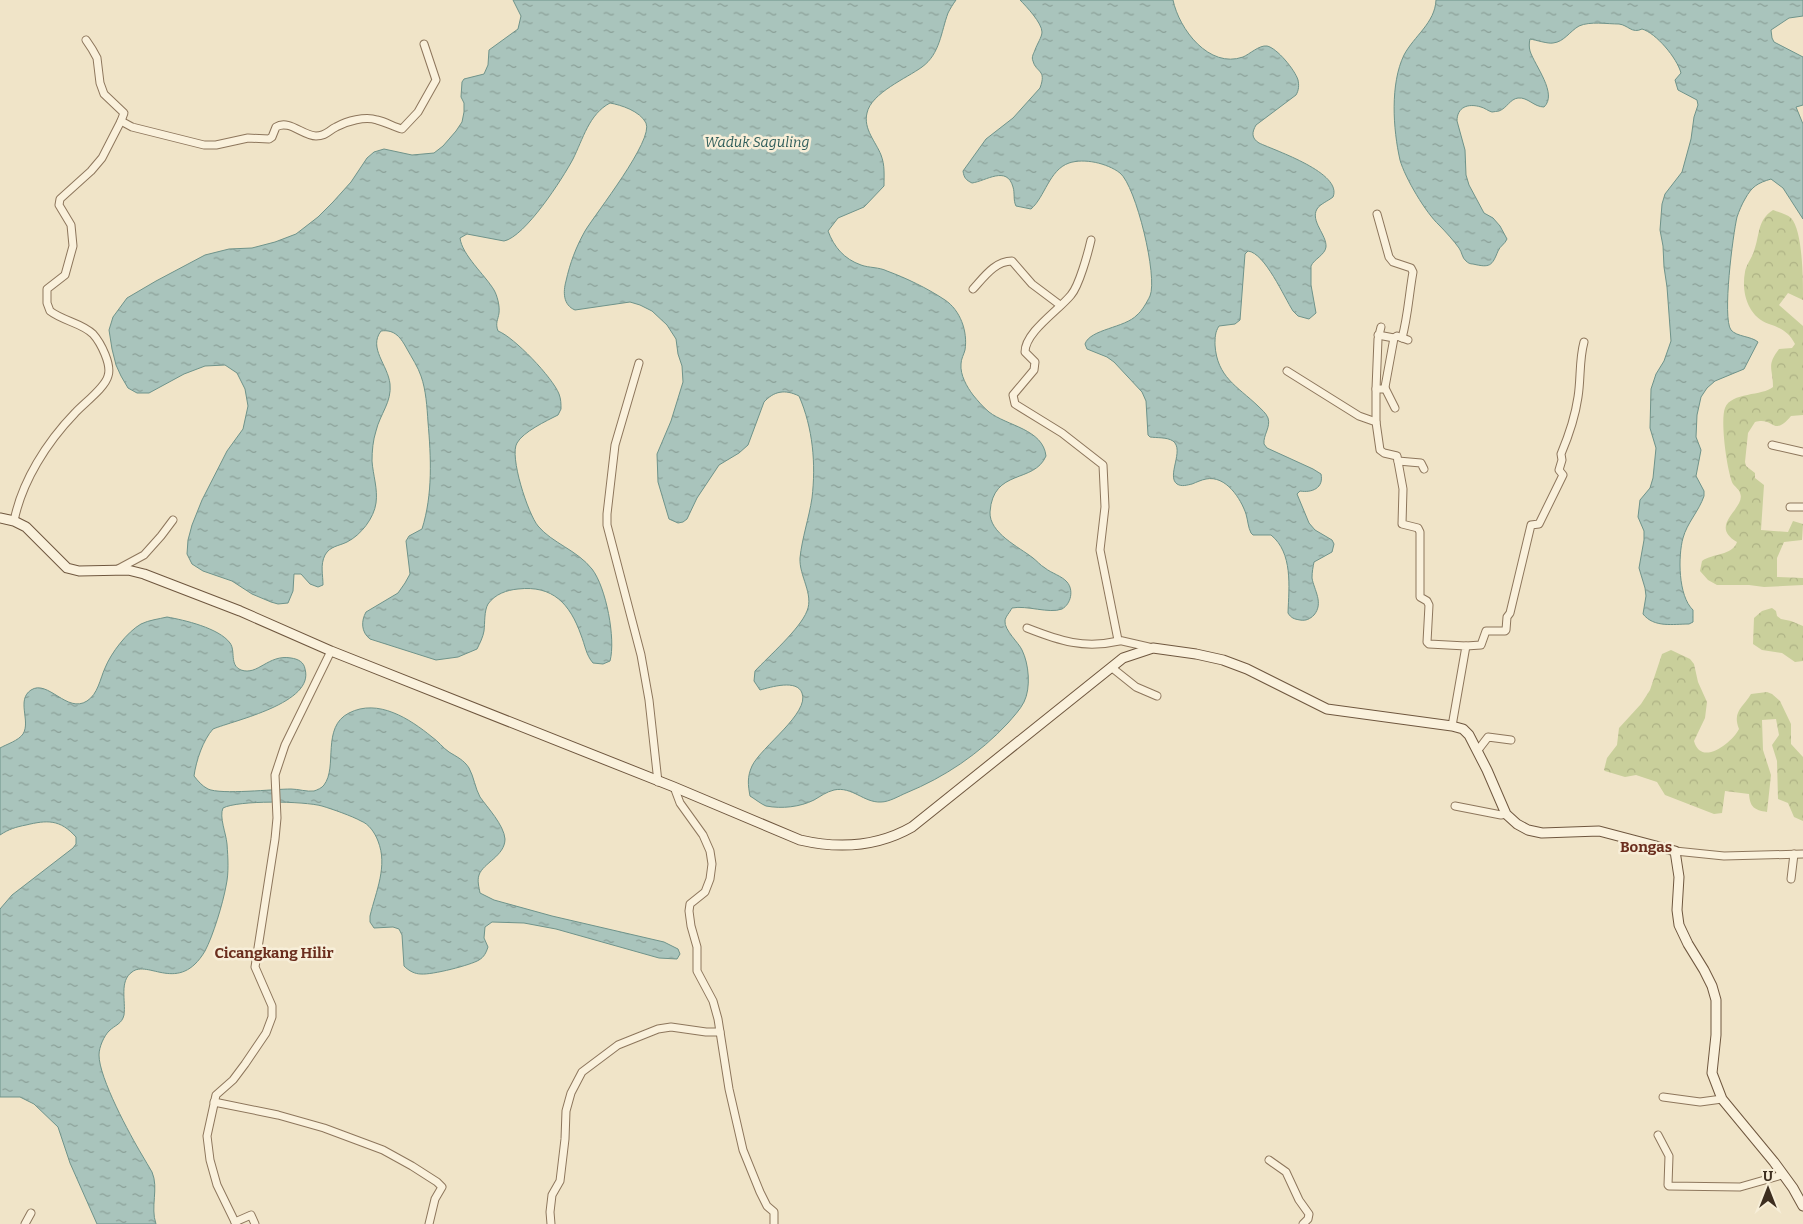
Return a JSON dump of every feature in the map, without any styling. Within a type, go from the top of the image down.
[{"type":"main road","points":[[0,518],[14,521],[30,531],[67,568],[79,571],[128,570],[152,577],[240,611],[331,651],[800,840],[832,845],[862,845],[888,839],[912,827],[1123,658],[1153,648],[1196,654],[1238,665],[1330,710],[1452,726],[1467,732],[1478,750],[1506,814],[1518,824],[1535,832],[1550,834],[1599,831],[1675,851],[1678,877],[1678,925],[1704,970],[1716,1000],[1716,1035],[1712,1073],[1722,1099],[1774,1162],[1793,1188],[1803,1206]]},
{"type":"street","points":[[14,521],[19,499],[31,473],[64,424],[104,385],[109,374],[106,360],[93,334],[50,311],[47,303],[49,287],[65,275],[72,253],[71,225],[59,205],[60,199],[91,171],[102,158],[124,113],[104,94],[100,83],[97,58],[86,40]]},
{"type":"street","points":[[121,121],[132,127],[208,146],[248,138],[269,140],[276,127],[280,125],[288,125],[314,136],[326,135],[334,127],[362,119],[375,119],[402,130],[418,112],[436,80],[424,44]]},
{"type":"street","points":[[1377,214],[1389,257],[1393,262],[1411,268],[1413,272],[1407,306],[1408,316],[1402,339],[1384,388],[1395,408]]},
{"type":"street","points":[[1090,240],[1088,255],[1074,290],[1041,324],[1026,345],[1025,352],[1035,362],[1035,368],[1013,395],[1013,398],[1015,404],[1062,434],[1103,465],[1105,508],[1100,550],[1119,642]]},
{"type":"street","points":[[973,289],[996,265],[1012,261],[1032,284],[1060,305]]},
{"type":"street","points":[[1402,339],[1380,331],[1376,389],[1376,422],[1378,425],[1380,450],[1396,456],[1398,461],[1403,493],[1402,524],[1418,528],[1420,532],[1420,597],[1427,601],[1429,605],[1427,642],[1429,644],[1466,646],[1481,645],[1486,631],[1506,630],[1531,525],[1539,524],[1563,475],[1559,470],[1562,460],[1561,454],[1574,418],[1584,342]]},
{"type":"street","points":[[639,363],[615,445],[607,524],[642,655],[658,782]]},
{"type":"street","points":[[1287,371],[1359,416],[1376,422]]},
{"type":"street","points":[[1376,389],[1384,388]]},
{"type":"street","points":[[1772,445],[1803,452]]},
{"type":"street","points":[[1398,461],[1421,463],[1424,468]]},
{"type":"street","points":[[1790,507],[1803,507]]},
{"type":"street","points":[[116,571],[144,555],[172,520]]},
{"type":"street","points":[[1027,628],[1080,645],[1101,646],[1119,642],[1153,648]]},
{"type":"street","points":[[1452,726],[1466,646]]},
{"type":"street","points":[[255,1224],[251,1215],[236,1223],[217,1185],[210,1160],[207,1136],[217,1094],[233,1080],[245,1064],[266,1033],[272,1017],[272,1006],[255,967],[270,877],[277,818],[275,775],[284,745],[331,651]]},
{"type":"street","points":[[1111,667],[1136,686],[1157,696]]},
{"type":"street","points":[[1478,750],[1488,737],[1511,740]]},
{"type":"street","points":[[674,788],[680,803],[703,835],[710,851],[712,864],[710,879],[705,892],[690,904],[689,911],[697,947],[697,971],[713,1001],[738,1134],[752,1176],[767,1206],[774,1212],[774,1224]]},
{"type":"street","points":[[1455,806],[1501,815],[1506,814]]},
{"type":"street","points":[[1675,851],[1732,856],[1803,854]]},
{"type":"street","points":[[1791,879],[1794,854]]},
{"type":"street","points":[[551,1224],[552,1195],[560,1181],[566,1139],[566,1111],[571,1093],[582,1072],[618,1044],[658,1029],[671,1027],[720,1032]]},
{"type":"street","points":[[1663,1097],[1700,1102],[1722,1099]]},
{"type":"street","points":[[214,1102],[278,1115],[324,1128],[383,1150],[412,1166],[441,1185],[435,1199],[429,1224]]},
{"type":"street","points":[[1658,1135],[1668,1156],[1669,1186],[1740,1187],[1782,1175]]},
{"type":"street","points":[[1269,1160],[1288,1174],[1309,1214],[1308,1220],[1303,1224]]},
{"type":"street","points":[[25,1224],[31,1213]]},
{"type":"green space","points":[[1773,210],[1791,218],[1795,224],[1800,244],[1803,300],[1788,293],[1779,305],[1803,326],[1803,415],[1791,416],[1777,426],[1761,421],[1755,422],[1748,433],[1745,462],[1746,466],[1755,473],[1755,478],[1764,485],[1761,530],[1788,532],[1793,521],[1803,524],[1802,540],[1784,542],[1777,558],[1777,577],[1803,578],[1803,585],[1764,587],[1717,585],[1708,580],[1700,571],[1702,561],[1735,547],[1737,542],[1729,536],[1726,529],[1730,517],[1741,499],[1739,492],[1733,484],[1727,458],[1723,423],[1725,408],[1734,399],[1762,392],[1773,387],[1771,363],[1775,355],[1779,349],[1792,348],[1795,344],[1784,331],[1762,321],[1756,316],[1751,310],[1745,295],[1744,280],[1746,269],[1754,251],[1764,218]]},
{"type":"green space","points":[[1772,608],[1781,619],[1803,626],[1803,661],[1795,662],[1782,653],[1762,650],[1753,644],[1754,618],[1762,611]]},
{"type":"green space","points":[[1671,650],[1690,659],[1694,664],[1698,682],[1707,702],[1705,718],[1694,741],[1698,749],[1703,752],[1716,750],[1724,746],[1735,735],[1739,729],[1737,718],[1739,710],[1751,694],[1767,692],[1780,701],[1791,724],[1791,744],[1803,757],[1803,821],[1794,817],[1788,803],[1778,799],[1777,761],[1772,745],[1779,735],[1776,719],[1762,720],[1763,750],[1771,775],[1767,812],[1754,807],[1750,802],[1749,794],[1725,791],[1722,813],[1714,814],[1665,795],[1657,782],[1636,775],[1625,777],[1604,770],[1607,758],[1617,745],[1619,728],[1641,704],[1650,690],[1662,654]]},
{"type":"water","name":"Waduk Saguling","points":[[513,0],[956,0],[948,13],[933,56],[922,67],[875,99],[867,113],[868,130],[879,150],[883,163],[884,186],[864,207],[838,218],[828,231],[833,242],[845,256],[864,266],[884,270],[924,287],[945,300],[955,309],[964,328],[966,343],[961,360],[961,368],[968,388],[989,412],[1023,429],[1038,440],[1046,456],[1040,465],[1033,470],[1006,482],[998,489],[993,498],[990,512],[991,520],[999,533],[1006,539],[1043,567],[1065,580],[1069,585],[1071,593],[1068,604],[1062,609],[1051,611],[1012,608],[1006,618],[1005,625],[1022,650],[1026,662],[1028,690],[1024,702],[1008,723],[985,745],[961,764],[934,780],[884,802],[875,802],[840,789],[828,792],[814,800],[797,806],[785,807],[766,806],[750,796],[748,781],[752,766],[792,720],[803,701],[802,693],[795,686],[783,685],[760,690],[754,681],[755,671],[798,626],[809,605],[808,592],[800,565],[802,543],[811,506],[814,472],[808,421],[799,396],[789,392],[780,392],[772,395],[764,402],[748,445],[719,465],[697,498],[687,519],[678,523],[669,519],[658,482],[657,454],[671,421],[683,382],[682,366],[676,339],[667,325],[652,311],[640,305],[630,302],[575,310],[568,305],[564,294],[569,268],[585,231],[623,177],[646,132],[646,123],[639,115],[619,105],[610,103],[592,120],[573,159],[543,206],[513,237],[504,241],[467,234],[460,238],[465,251],[474,265],[494,290],[499,307],[498,331],[513,341],[532,359],[549,378],[559,394],[561,409],[558,415],[529,431],[517,443],[515,450],[517,472],[529,510],[538,526],[550,537],[586,562],[597,577],[602,588],[611,627],[612,651],[610,661],[603,664],[593,663],[571,614],[558,599],[541,590],[518,589],[498,595],[488,604],[485,614],[484,633],[477,649],[458,657],[436,660],[370,639],[363,630],[363,619],[366,612],[398,593],[410,574],[406,541],[409,536],[422,529],[430,489],[429,435],[423,381],[417,366],[402,341],[390,331],[381,331],[377,344],[380,357],[389,377],[390,390],[388,402],[375,434],[373,446],[372,461],[376,492],[375,509],[362,531],[347,542],[327,552],[322,566],[323,585],[318,587],[310,584],[301,574],[294,574],[293,591],[288,603],[278,604],[252,594],[232,581],[203,571],[192,564],[187,554],[192,525],[202,500],[227,451],[243,429],[248,406],[245,389],[237,373],[225,365],[205,366],[184,374],[149,393],[137,393],[128,388],[116,365],[109,330],[113,317],[127,298],[205,255],[229,249],[252,248],[296,234],[318,217],[333,202],[351,182],[367,158],[374,152],[384,149],[412,155],[434,153],[443,146],[462,122],[464,103],[461,97],[462,82],[464,79],[484,74],[488,65],[489,50],[518,29],[521,16]]},
{"type":"water","points":[[1020,0],[1173,0],[1176,11],[1189,34],[1207,52],[1230,59],[1243,57],[1258,48],[1267,46],[1276,51],[1290,65],[1298,80],[1299,86],[1296,95],[1256,125],[1253,135],[1259,143],[1293,157],[1318,171],[1328,180],[1333,188],[1333,197],[1320,206],[1315,214],[1326,242],[1324,252],[1311,266],[1311,285],[1316,313],[1309,319],[1298,316],[1293,311],[1274,276],[1261,259],[1248,251],[1245,254],[1240,320],[1235,324],[1219,326],[1215,337],[1215,345],[1220,365],[1229,380],[1267,416],[1269,421],[1264,444],[1267,448],[1321,474],[1319,486],[1313,490],[1300,491],[1297,494],[1309,523],[1315,530],[1332,540],[1334,544],[1332,552],[1314,562],[1312,578],[1318,596],[1318,606],[1311,618],[1294,619],[1288,613],[1288,571],[1283,551],[1278,542],[1271,535],[1253,535],[1251,533],[1246,514],[1240,502],[1232,489],[1226,484],[1213,479],[1206,479],[1192,484],[1177,484],[1173,475],[1177,456],[1176,445],[1171,440],[1150,437],[1148,435],[1146,401],[1142,392],[1114,362],[1087,349],[1085,344],[1088,339],[1100,332],[1125,323],[1137,315],[1146,304],[1152,286],[1148,252],[1139,213],[1133,195],[1120,173],[1115,169],[1095,162],[1081,161],[1069,163],[1062,166],[1052,177],[1031,209],[1016,206],[1013,187],[1010,180],[1006,177],[996,176],[972,183],[965,177],[963,171],[986,139],[1013,118],[1040,88],[1042,82],[1042,74],[1034,65],[1032,58],[1041,36],[1041,28]]},
{"type":"water","points":[[1436,0],[1803,0],[1803,16],[1789,18],[1771,30],[1774,42],[1803,57],[1803,105],[1796,107],[1803,124],[1803,219],[1783,188],[1771,179],[1759,184],[1750,191],[1737,217],[1729,275],[1729,322],[1731,330],[1758,342],[1744,369],[1715,381],[1701,397],[1697,415],[1696,437],[1701,450],[1696,476],[1704,491],[1704,496],[1685,533],[1680,555],[1680,576],[1684,595],[1693,610],[1693,622],[1689,624],[1670,625],[1658,623],[1643,614],[1646,596],[1639,568],[1644,531],[1638,517],[1640,500],[1650,488],[1653,478],[1656,448],[1650,428],[1651,389],[1671,341],[1660,230],[1662,204],[1665,194],[1682,172],[1691,139],[1698,105],[1697,100],[1678,90],[1675,80],[1681,73],[1679,67],[1665,47],[1648,31],[1642,29],[1633,30],[1619,24],[1599,23],[1579,26],[1564,38],[1553,43],[1530,39],[1530,51],[1547,88],[1548,101],[1544,107],[1518,98],[1499,111],[1492,112],[1481,107],[1468,106],[1461,109],[1457,116],[1465,150],[1466,175],[1469,185],[1484,213],[1493,218],[1507,239],[1490,265],[1483,266],[1469,263],[1455,242],[1422,204],[1411,185],[1400,160],[1394,121],[1396,79],[1404,55],[1432,16]]},
{"type":"water","points":[[167,617],[210,629],[225,638],[232,646],[235,665],[241,670],[253,670],[276,659],[283,658],[298,660],[305,669],[305,681],[298,691],[286,701],[254,715],[213,729],[200,751],[194,776],[206,788],[224,792],[291,789],[317,790],[323,786],[328,777],[332,737],[340,719],[360,709],[382,709],[414,724],[465,763],[471,771],[480,797],[502,828],[505,839],[504,845],[498,855],[479,875],[480,893],[494,900],[552,916],[664,942],[678,949],[680,954],[677,959],[659,958],[556,929],[524,923],[492,922],[485,927],[484,938],[488,947],[485,955],[479,960],[442,971],[426,974],[414,973],[404,966],[402,935],[399,929],[393,927],[374,928],[370,922],[382,860],[377,838],[367,824],[342,813],[313,804],[287,802],[256,803],[231,805],[223,808],[222,820],[228,855],[227,881],[223,901],[205,951],[195,964],[185,971],[175,974],[146,969],[132,972],[124,986],[123,1018],[107,1033],[99,1052],[100,1065],[109,1091],[154,1178],[154,1218],[156,1224],[97,1224],[70,1163],[58,1127],[34,1104],[20,1097],[0,1097],[0,909],[12,895],[73,848],[76,844],[76,837],[64,827],[53,822],[34,823],[16,827],[0,835],[0,748],[23,734],[26,723],[25,699],[31,690],[37,688],[44,689],[72,703],[80,704],[87,701],[96,690],[108,662],[125,637],[141,624]]},
{"type":"district","name":"Bongas","points":[[1646,847]]},
{"type":"district","name":"Cicangkang Hilir","points":[[274,953]]}]
